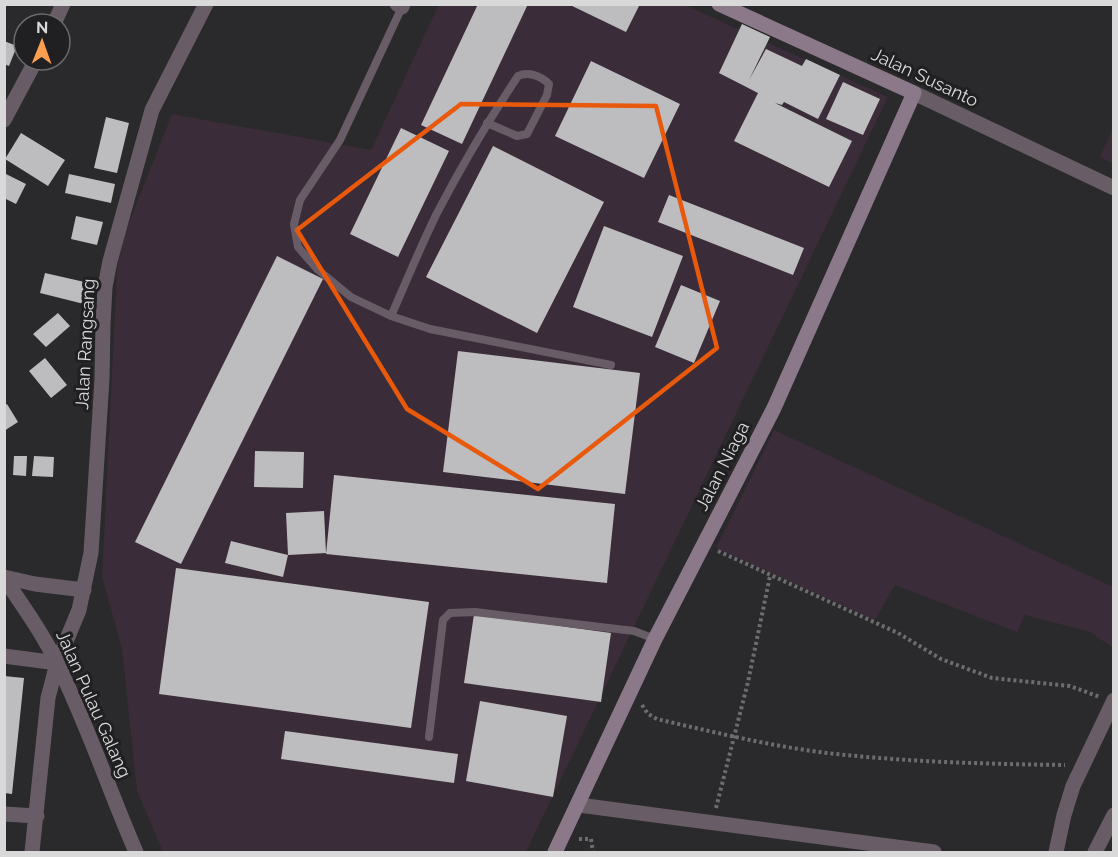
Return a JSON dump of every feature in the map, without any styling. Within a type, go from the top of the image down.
[{"type":"street","name":"Jalan Rangsang","points":[[32,852],[48,698],[57,663],[79,610],[91,553],[102,379],[105,287],[110,261],[152,110],[206,4]]},
{"type":"street","name":"Jalan Susanto","points":[[719,4],[914,93],[1113,188]]},
{"type":"street","points":[[4,120],[30,72]]},
{"type":"street","name":"Jalan Niaga","points":[[555,852],[656,639],[774,408],[914,93]]},
{"type":"street","points":[[4,578],[84,590]]},
{"type":"street","name":"Jalan Pulau Galang","points":[[4,578],[57,663],[90,734],[136,852]]},
{"type":"street","points":[[4,656],[57,663]]},
{"type":"street","points":[[1056,852],[1064,815],[1084,762],[1113,701]]},
{"type":"street","points":[[579,805],[712,823],[858,848],[934,852]]},
{"type":"street","points":[[4,814],[37,816]]},
{"type":"street","points":[[1095,852],[1113,815]]},
{"type":"lane","points":[[401,5],[340,140],[300,200],[294,224],[298,247],[317,269],[351,297],[391,316],[430,329],[610,365]]},
{"type":"lane","points":[[391,316],[435,217],[487,123],[518,76],[533,75],[549,84],[547,95],[527,134],[517,136],[487,123]]},
{"type":"lane","points":[[429,736],[443,620],[450,613],[475,612],[634,631],[656,639]]},
{"type":"path","points":[[704,544],[898,633],[941,659],[992,678],[1070,686],[1113,701]]},
{"type":"path","points":[[712,823],[735,737],[770,575]]},
{"type":"path","points":[[632,692],[648,714],[657,719],[735,737],[827,753],[1073,766],[1084,762]]},
{"type":"highlighted area","points":[[461,104],[656,106],[717,348],[538,489],[407,409],[297,230]]},
{"type":"shaded area","points":[[439,4],[685,5],[888,97],[526,852],[163,852],[137,791],[122,649],[102,577],[118,250],[172,114],[371,150]]},
{"type":"shaded area","points":[[1113,128],[1113,164],[1100,157]]},
{"type":"shaded area","points":[[774,430],[1113,587],[1113,648],[1090,632],[1025,615],[1017,632],[895,585],[875,620],[716,548]]},
{"type":"building","points":[[478,4],[528,4],[462,144],[421,125]]},
{"type":"building","points":[[568,4],[640,4],[626,32]]},
{"type":"building","points":[[742,24],[770,37],[749,80],[766,49],[802,66],[806,59],[840,75],[818,119],[784,102],[782,105],[775,103],[852,141],[829,187],[734,141],[758,93],[719,73]]},
{"type":"building","points":[[4,41],[12,44],[12,58],[9,66],[4,64]]},
{"type":"building","points":[[591,61],[680,104],[644,178],[555,136]]},
{"type":"building","points":[[843,82],[880,99],[863,135],[826,119]]},
{"type":"building","points":[[106,117],[129,123],[117,173],[94,168]]},
{"type":"building","points":[[401,128],[449,151],[398,257],[350,234]]},
{"type":"building","points":[[21,133],[65,160],[48,186],[5,159]]},
{"type":"building","points":[[493,146],[604,202],[537,333],[426,277]]},
{"type":"building","points":[[4,173],[26,184],[16,204],[4,198]]},
{"type":"building","points":[[69,174],[115,184],[111,203],[65,193]]},
{"type":"building","points":[[669,195],[804,248],[793,275],[658,222]]},
{"type":"building","points":[[76,216],[103,222],[97,245],[71,239]]},
{"type":"building","points":[[604,226],[683,256],[652,337],[573,307]]},
{"type":"building","points":[[277,256],[323,279],[181,564],[135,542]]},
{"type":"building","points":[[45,273],[89,283],[84,304],[40,293]]},
{"type":"building","points":[[681,285],[720,301],[694,363],[655,347]]},
{"type":"building","points":[[58,313],[70,326],[46,347],[33,334]]},
{"type":"building","points":[[458,351],[640,373],[625,494],[443,472]]},
{"type":"building","points":[[45,358],[67,385],[51,398],[29,371]]},
{"type":"building","points":[[7,404],[18,422],[4,431],[4,406]]},
{"type":"building","points":[[255,451],[304,452],[303,488],[254,487]]},
{"type":"building","points":[[14,456],[27,456],[26,476],[13,475]]},
{"type":"building","points":[[34,456],[54,457],[53,477],[32,476]]},
{"type":"building","points":[[334,475],[615,504],[607,583],[326,554]]},
{"type":"building","points":[[324,511],[326,553],[288,555],[286,513]]},
{"type":"building","points":[[231,541],[288,555],[283,577],[225,563]]},
{"type":"building","points":[[176,568],[429,602],[411,728],[159,694]]},
{"type":"building","points":[[474,614],[611,633],[601,702],[464,683]]},
{"type":"building","points":[[4,676],[24,678],[12,794],[4,793]]},
{"type":"building","points":[[480,701],[567,716],[553,797],[466,781]]},
{"type":"building","points":[[285,731],[458,754],[454,783],[281,759]]}]
